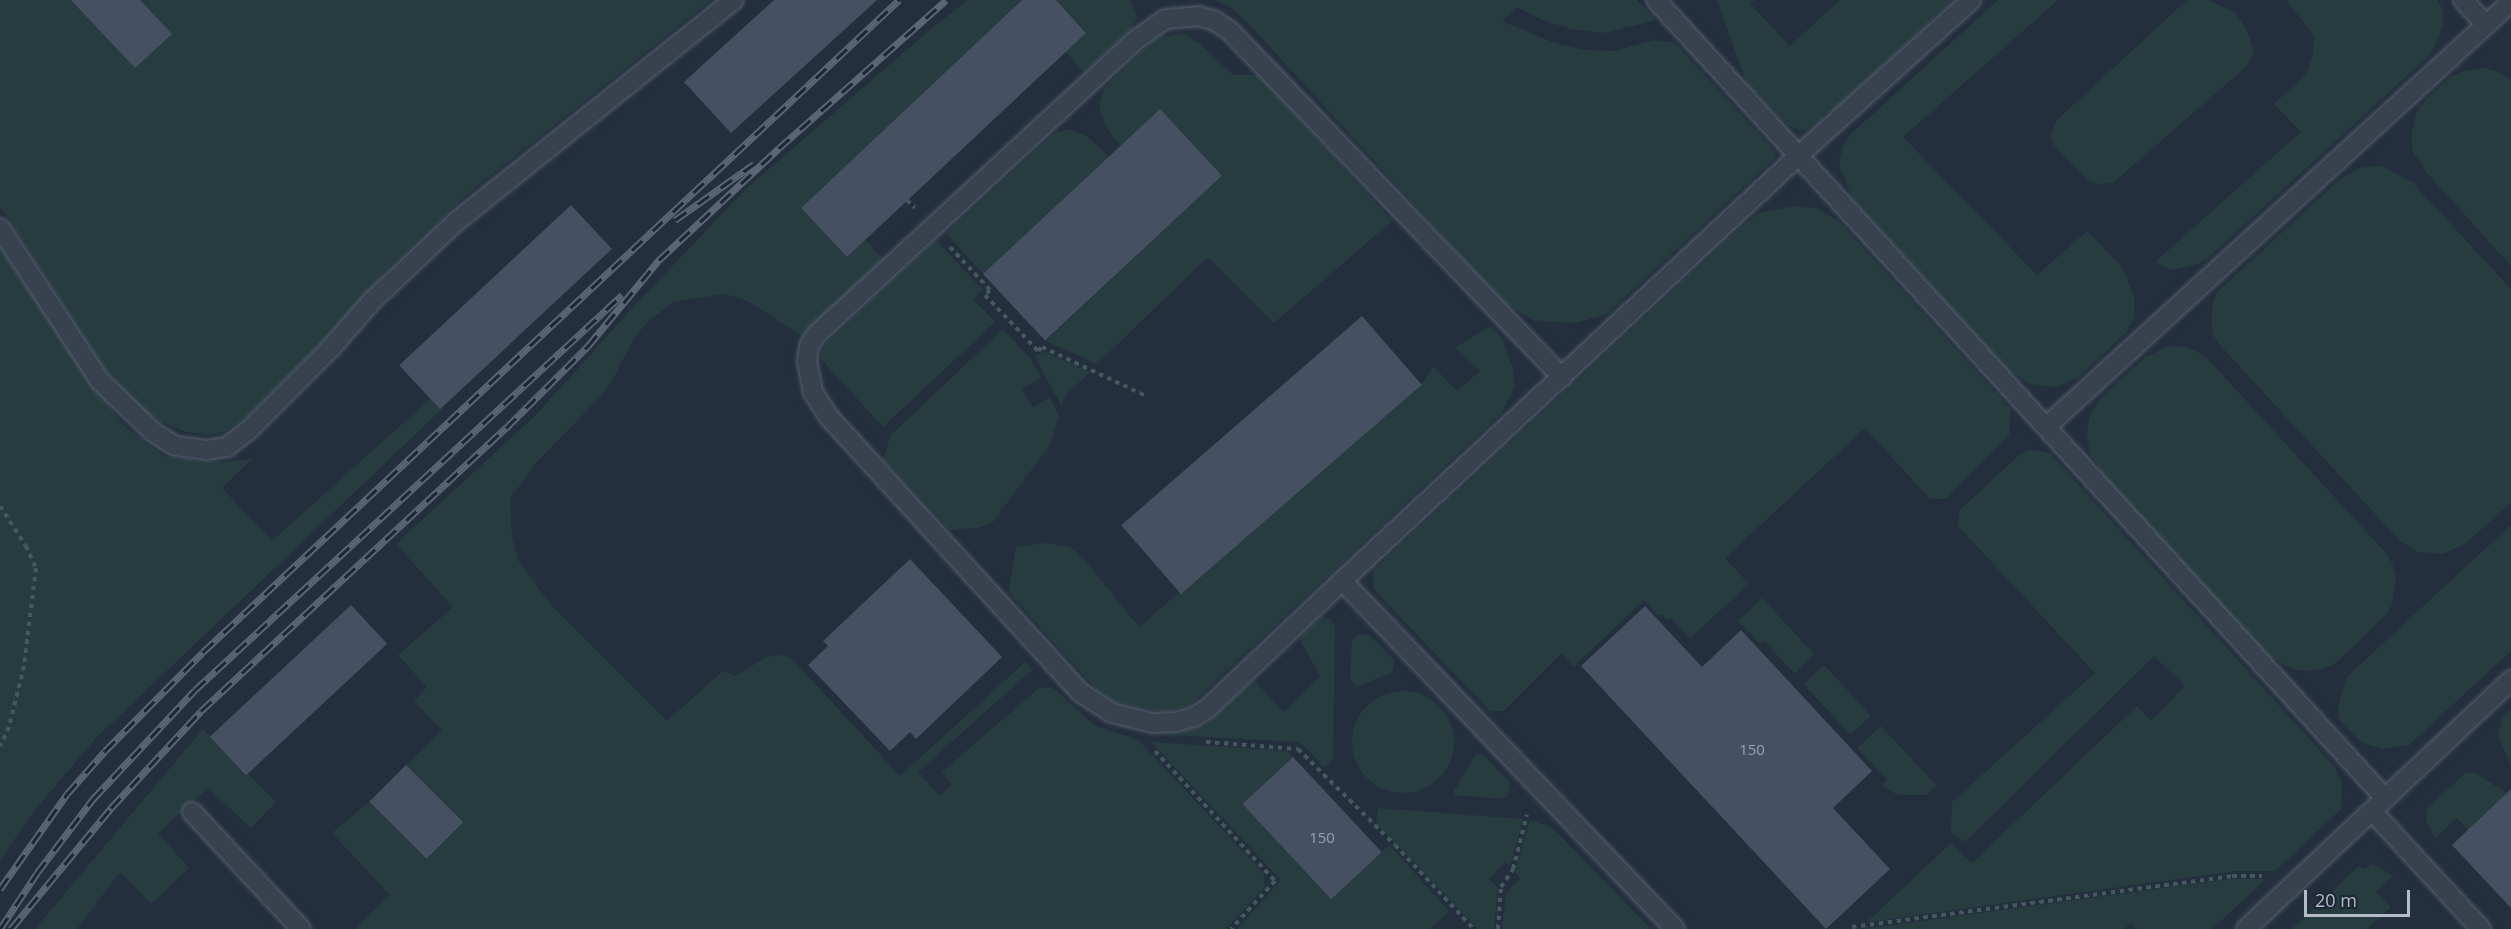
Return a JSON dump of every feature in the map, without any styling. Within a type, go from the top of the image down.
[{"type":"lane","points":[[0,228],[100,381],[153,432],[176,446],[207,450],[227,447],[250,429],[331,348],[372,301],[457,221],[734,0]]},
{"type":"lane","points":[[1656,0],[2385,798]]},
{"type":"lane","points":[[1562,377],[1230,31],[1215,21],[1198,16],[1166,19],[1147,30],[816,335],[809,346],[807,361],[813,392],[829,417],[1080,692],[1112,713],[1130,719],[1153,723],[1175,722],[1194,717],[1208,708],[1342,581],[1562,377],[1798,156],[1971,0]]},
{"type":"lane","points":[[2463,0],[2486,25]]},
{"type":"lane","points":[[2047,426],[2511,2]]},
{"type":"lane","points":[[1342,581],[1675,929]]},
{"type":"lane","points":[[2246,929],[2511,680]]},
{"type":"lane","points":[[2372,811],[2481,929]]},
{"type":"lane","points":[[192,812],[301,929]]},
{"type":"path","points":[[908,200],[990,290],[985,295],[1038,351],[1042,346],[1146,396]]},
{"type":"path","points":[[0,506],[26,546],[36,568],[24,666],[9,727],[0,746]]},
{"type":"path","points":[[1151,746],[1275,881],[1232,929]]},
{"type":"path","points":[[1498,929],[1502,887],[1513,869],[1529,808]]},
{"type":"path","points":[[1852,927],[2232,876],[2302,876]]},
{"type":"green space","points":[[0,0],[711,0],[469,193],[387,270],[326,338],[242,421],[226,431],[210,435],[186,432],[155,419],[134,404],[108,373],[0,206]]},
{"type":"green space","points":[[968,0],[1022,0],[801,208],[847,257],[865,240],[883,259],[802,336],[748,301],[725,294],[674,302],[647,322],[633,340],[613,379],[600,397],[536,463],[510,499],[512,537],[518,560],[552,606],[667,721],[723,671],[735,676],[767,657],[784,654],[795,662],[900,776],[1025,662],[1032,670],[918,772],[939,796],[952,785],[942,772],[1039,688],[1052,687],[1094,725],[1138,740],[1264,874],[1265,887],[1226,929],[355,929],[390,895],[332,833],[369,802],[426,860],[463,823],[406,765],[442,730],[414,701],[427,687],[398,655],[453,607],[396,544],[536,415],[636,304],[748,187],[931,29]]},
{"type":"green space","points":[[1056,0],[1131,0],[1137,18],[1131,30],[1084,72],[1066,52],[1086,32]]},
{"type":"green space","points":[[1214,0],[1637,0],[1656,20],[1603,33],[1571,29],[1542,20],[1517,7],[1502,21],[1555,43],[1586,50],[1615,51],[1654,40],[1675,43],[1775,151],[1776,157],[1607,314],[1575,323],[1535,321],[1507,305],[1497,295],[1249,24],[1232,8]]},
{"type":"green space","points":[[1717,0],[1754,0],[1750,4],[1790,46],[1840,0],[1953,0],[1833,111],[1824,114],[1820,122],[1804,131],[1789,126],[1747,84]]},
{"type":"green space","points":[[1998,0],[2058,0],[1903,137],[2037,275],[2087,231],[2122,267],[2134,296],[2134,318],[2126,333],[2077,379],[2054,387],[2032,385],[2007,370],[1852,198],[1839,163],[1843,146],[1851,134]]},
{"type":"green space","points":[[2187,0],[2209,0],[2236,13],[2247,31],[2254,51],[2248,65],[2113,183],[2099,184],[2089,181],[2053,144],[2050,135],[2057,120]]},
{"type":"green space","points":[[2286,0],[2438,0],[2443,11],[2443,27],[2431,54],[2207,259],[2198,264],[2171,270],[2155,262],[2301,132],[2274,104],[2307,73],[2313,54],[2314,36]]},
{"type":"green space","points":[[1184,33],[1201,45],[1233,75],[1259,75],[1392,221],[1274,323],[1208,257],[1097,364],[1046,341],[1222,175],[1160,109],[1121,146],[1105,126],[1101,114],[1099,104],[1105,87],[1155,38]]},
{"type":"green space","points":[[2484,68],[2496,71],[2511,80],[2511,266],[2427,173],[2413,152],[2411,136],[2416,114],[2424,101],[2450,77],[2464,71]]},
{"type":"green space","points":[[1068,129],[1087,136],[1109,157],[984,275],[946,233],[1053,134]]},
{"type":"green space","points":[[2382,166],[2412,182],[2511,289],[2511,503],[2466,543],[2443,554],[2417,552],[2399,540],[2213,335],[2211,321],[2213,301],[2218,291],[2340,179],[2362,167]]},
{"type":"green space","points":[[1796,206],[1819,209],[1840,222],[2011,409],[2009,435],[1946,499],[1930,499],[1865,428],[1725,558],[1749,584],[1690,638],[1671,618],[1667,621],[1662,614],[1659,616],[1644,600],[1573,667],[1562,653],[1504,711],[1490,711],[1377,593],[1373,587],[1374,569],[1744,224],[1760,212]]},
{"type":"green space","points":[[936,240],[983,290],[973,299],[995,322],[883,427],[821,359],[821,351],[825,344]]},
{"type":"green space","points":[[0,245],[122,424],[165,457],[222,462],[252,459],[222,488],[272,541],[430,399],[441,410],[96,738],[35,810],[0,860]]},
{"type":"green space","points":[[1489,327],[1493,328],[1502,338],[1513,369],[1515,387],[1501,414],[1189,706],[1164,712],[1121,703],[1109,698],[1097,690],[1011,595],[1009,589],[1016,547],[1046,543],[1070,547],[1083,558],[1139,627],[1421,385],[1433,366],[1457,391],[1480,371],[1456,347]]},
{"type":"green space","points":[[1003,329],[1032,361],[1041,378],[1022,389],[1033,407],[1050,397],[1059,416],[1050,445],[992,523],[977,528],[950,530],[883,459],[891,435]]},
{"type":"green space","points":[[2169,346],[2188,347],[2206,357],[2384,551],[2392,563],[2396,577],[2392,605],[2384,617],[2337,662],[2324,669],[2307,671],[2292,669],[2266,655],[2108,481],[2090,454],[2087,436],[2089,419],[2098,401],[2145,357]]},
{"type":"green space","points":[[1042,351],[1090,372],[1065,396],[1062,407],[1035,357]]},
{"type":"green space","points":[[2029,450],[2050,453],[2334,766],[2342,783],[2341,809],[2275,871],[2236,871],[1867,922],[1951,843],[1972,863],[2137,706],[2151,721],[2185,686],[2154,656],[1965,842],[1951,833],[1952,802],[2095,673],[1957,525],[1960,510],[2019,455]]},
{"type":"green space","points":[[2511,525],[2511,651],[2409,745],[2383,749],[2362,743],[2340,721],[2338,708],[2345,681]]},
{"type":"green space","points":[[1762,598],[1814,654],[1795,674],[1764,641],[1760,644],[1738,621]]},
{"type":"green space","points":[[1321,617],[1330,618],[1335,627],[1333,759],[1330,763],[1324,767],[1300,742],[1169,735],[1199,727],[1209,721],[1254,680],[1284,712],[1320,676],[1299,638]]},
{"type":"green space","points":[[1358,634],[1370,636],[1394,660],[1394,664],[1392,672],[1357,687],[1350,679],[1352,641]]},
{"type":"green space","points":[[1824,665],[1871,715],[1851,735],[1804,684]]},
{"type":"green space","points":[[1403,691],[1423,695],[1439,706],[1450,722],[1454,742],[1450,762],[1439,778],[1423,789],[1403,793],[1383,789],[1367,778],[1356,762],[1352,742],[1356,722],[1367,706],[1383,695]]},
{"type":"green space","points":[[2511,708],[2511,766],[2498,736],[2503,716]]},
{"type":"green space","points":[[1881,726],[1936,785],[1927,795],[1898,795],[1881,786],[1887,779],[1857,748]]},
{"type":"green space","points":[[203,729],[276,802],[251,828],[208,788],[158,833],[189,868],[151,904],[120,872],[77,929],[35,929]]},
{"type":"green space","points":[[1151,742],[1287,751],[1293,757],[1244,803],[1382,852],[1389,845],[1449,911],[1430,929],[1237,929],[1281,880]]},
{"type":"green space","points":[[1477,753],[1485,756],[1510,783],[1508,796],[1503,799],[1455,795],[1454,791]]},
{"type":"green space","points":[[2467,772],[2475,773],[2507,793],[2468,830],[2457,818],[2435,838],[2426,822],[2427,808]]},
{"type":"green space","points":[[1378,808],[1523,819],[1510,866],[1505,862],[1489,879],[1498,888],[1494,929],[1478,929],[1376,823]]},
{"type":"green space","points":[[1530,820],[1550,827],[1559,834],[1651,929],[1502,929],[1506,893],[1521,878],[1515,872]]},
{"type":"green space","points":[[2373,864],[2392,876],[2376,892],[2391,907],[2367,929],[2292,929],[2359,866],[2363,869]]},
{"type":"green space","points":[[2230,879],[2266,879],[2212,929],[2137,929],[2131,923],[2124,929],[1863,929]]},
{"type":"building","points":[[71,0],[140,0],[172,34],[135,68]]},
{"type":"building","points":[[774,0],[877,0],[731,133],[684,82]]},
{"type":"building","points":[[1022,0],[1056,0],[1086,33],[847,257],[801,208]]},
{"type":"building","points":[[1160,109],[1222,176],[1045,341],[983,274]]},
{"type":"building","points":[[571,205],[612,249],[440,409],[399,365]]},
{"type":"building","points":[[1362,316],[1422,385],[1181,594],[1121,525]]},
{"type":"building","points":[[910,559],[1002,657],[916,739],[910,732],[890,751],[808,665],[828,646],[823,641]]},
{"type":"building","points":[[351,605],[387,644],[246,775],[210,737]]},
{"type":"building","points":[[1645,606],[1702,667],[1741,630],[1872,771],[1833,808],[1890,869],[1826,929],[1581,666]]},
{"type":"building","points":[[1293,757],[1382,852],[1331,899],[1243,804]]},
{"type":"building","points":[[406,765],[463,822],[427,859],[369,802]]},
{"type":"building","points":[[2511,789],[2511,908],[2452,845]]},
{"type":"railway","points":[[0,889],[67,794],[105,751],[203,652],[899,0]]},
{"type":"railway","points":[[11,929],[111,808],[201,711],[506,428],[588,346],[659,260],[779,148],[946,0]]},
{"type":"railway","points":[[675,220],[754,164]]},
{"type":"railway","points":[[0,929],[37,873],[93,799],[195,690],[622,295]]}]
